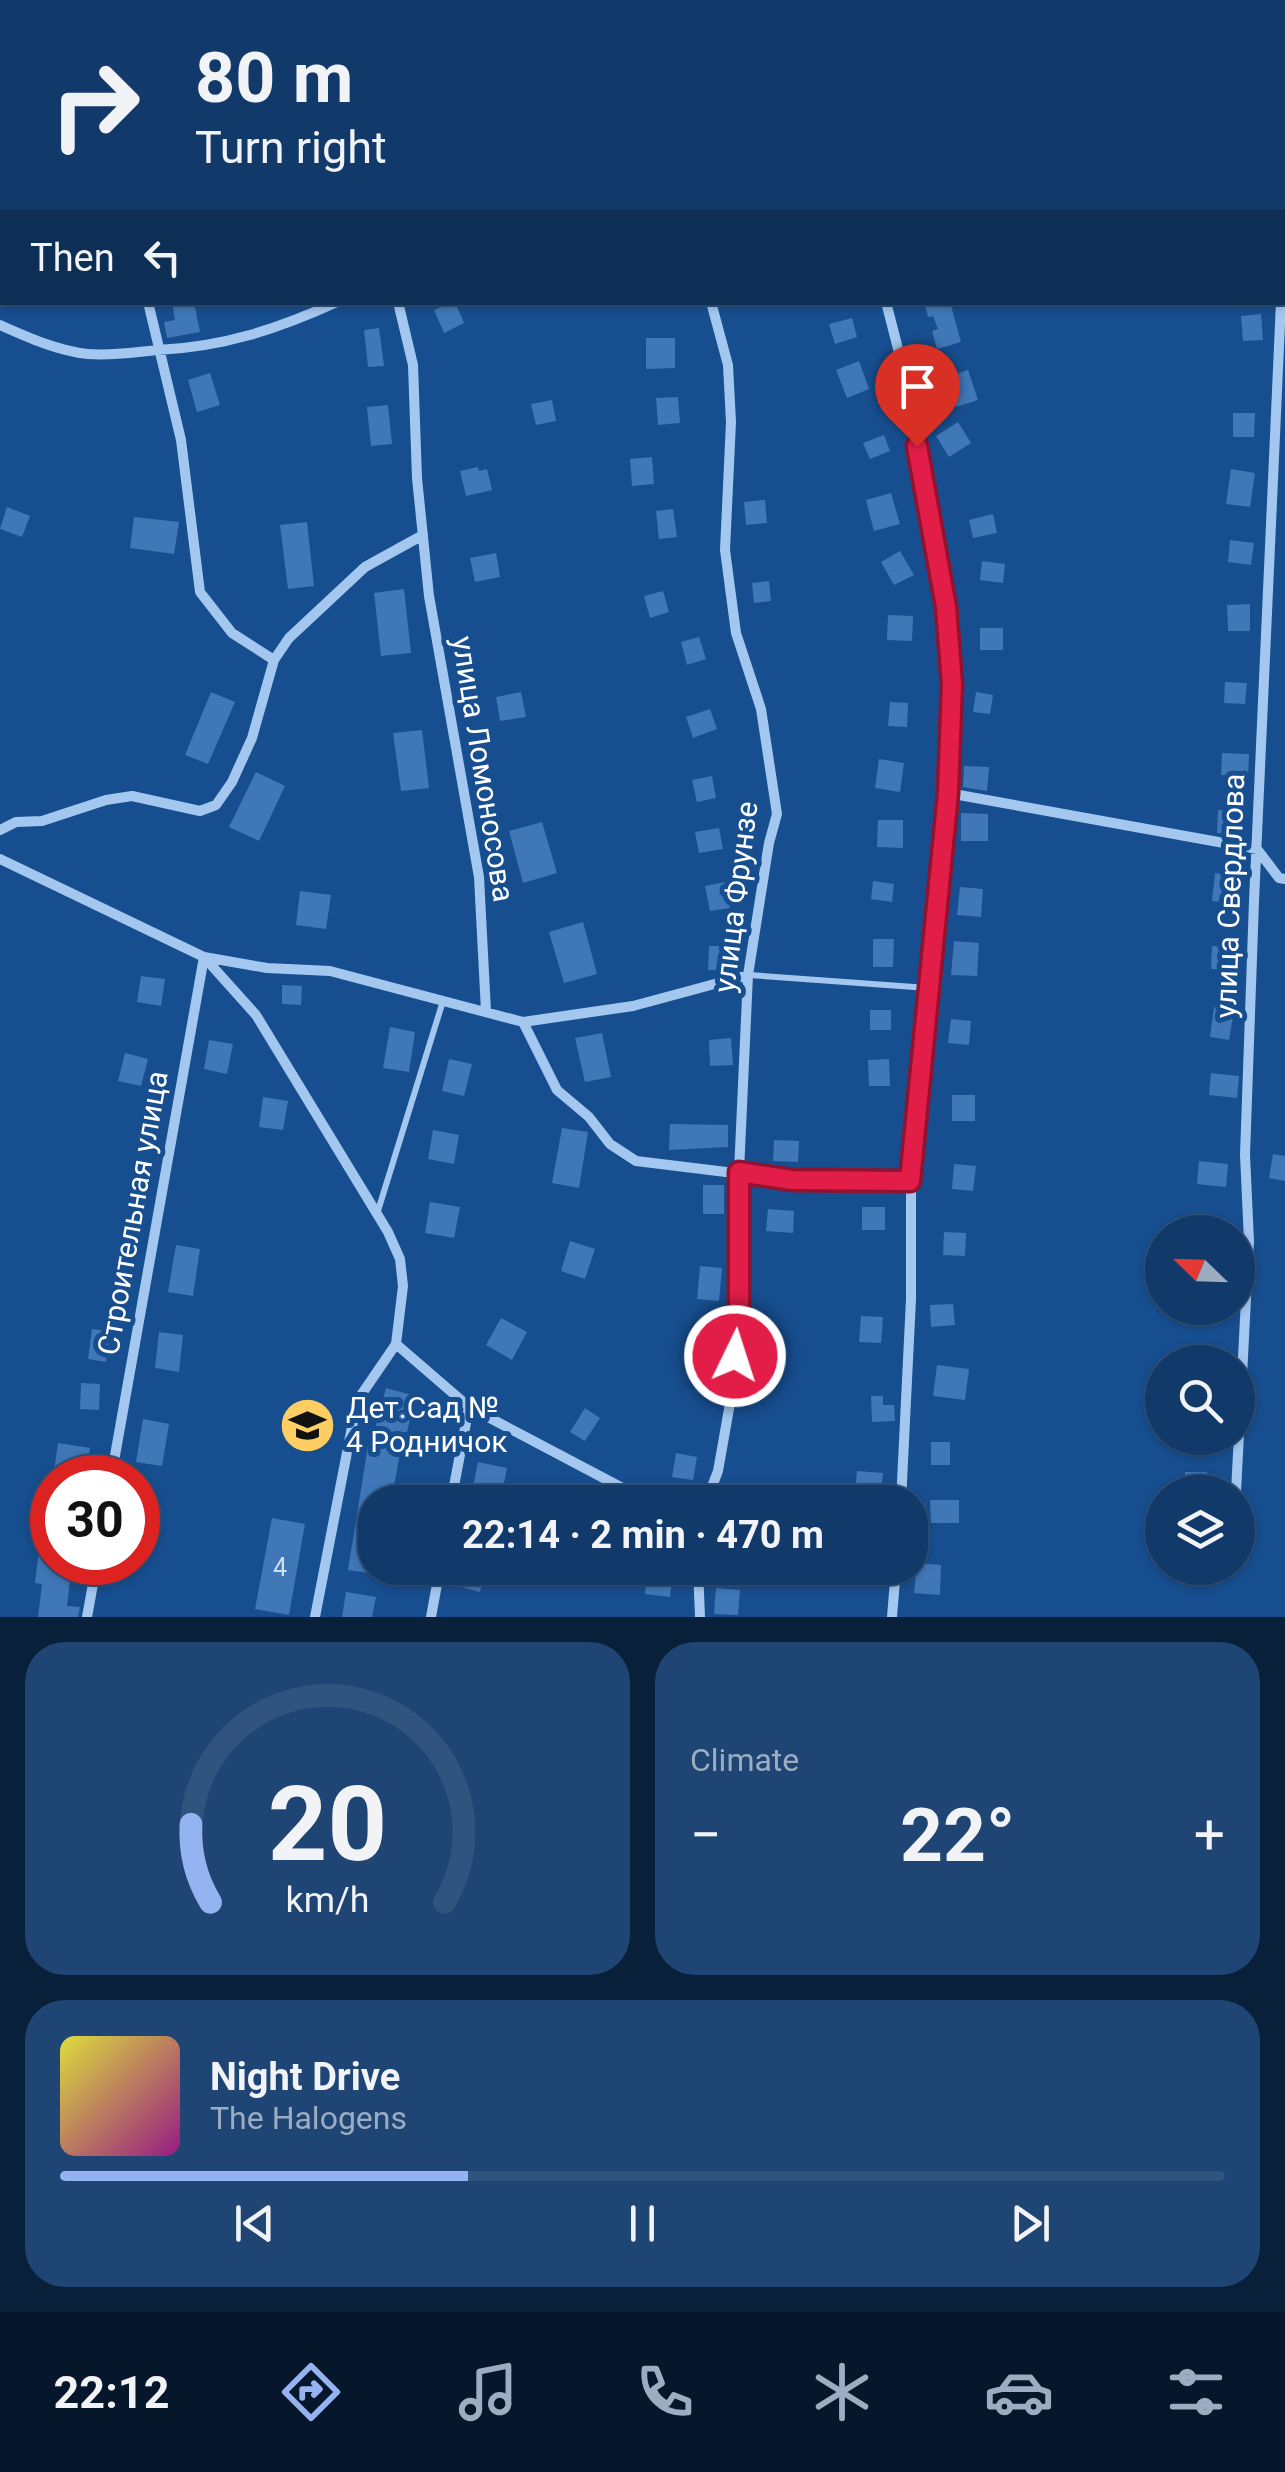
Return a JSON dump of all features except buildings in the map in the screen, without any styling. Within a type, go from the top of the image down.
[{"type":"street","points":[[149,305],[180,440],[200,592],[232,632],[274,660]]},
{"type":"street","points":[[0,325],[86,354],[159,350],[234,342],[330,305]]},
{"type":"street","name":"улица Ломоносова","points":[[399,305],[413,365],[417,478],[429,596],[480,876],[486,1012]]},
{"type":"street","name":"улица Фрунзе","points":[[712,305],[728,365],[731,422],[725,550],[731,600],[736,633],[762,709],[777,814],[748,975],[739,1172],[737,1339],[718,1471],[713,1485]]},
{"type":"street","points":[[887,305],[904,372],[946,607],[952,684],[948,793],[910,1181],[911,1300],[902,1485]]},
{"type":"street","name":"улица Свердлова","points":[[1237,1475],[1249,1241],[1245,1155],[1282,321]]},
{"type":"street","points":[[0,830],[16,822],[42,820],[132,796],[200,812],[216,805],[232,782],[252,738],[274,660],[314,612],[365,567],[423,535]]},
{"type":"street","points":[[948,793],[1257,849],[1278,878],[1285,879]]},
{"type":"street","points":[[0,858],[204,958],[267,968],[330,971],[522,1022],[633,1006],[748,975]]},
{"type":"street","points":[[204,958],[256,1015],[377,1214],[400,1259],[403,1286],[396,1344],[357,1401],[315,1617]]},
{"type":"street","name":"Строительная улица","points":[[115,1455],[204,958]]},
{"type":"street","points":[[522,1022],[557,1090],[589,1117],[610,1144],[636,1161],[792,1180],[910,1181]]},
{"type":"street","points":[[396,1344],[468,1410],[616,1485]]},
{"type":"street","points":[[454,1485],[468,1410]]},
{"type":"street","points":[[87,1617],[92,1585]]},
{"type":"street","points":[[431,1617],[437,1585]]},
{"type":"street","points":[[699,1585],[700,1617]]},
{"type":"street","points":[[892,1617],[895,1585]]},
{"type":"lane","points":[[748,975],[928,988]]},
{"type":"lane","points":[[377,1214],[443,1001]]},
{"type":"place","name":"Дет.Сад № 4 Родничок","points":[[307,1425]]},
{"type":"route","points":[[735,1356],[739,1321],[739,1172],[792,1180],[910,1181],[948,793],[952,684],[946,607],[917,446]]}]
